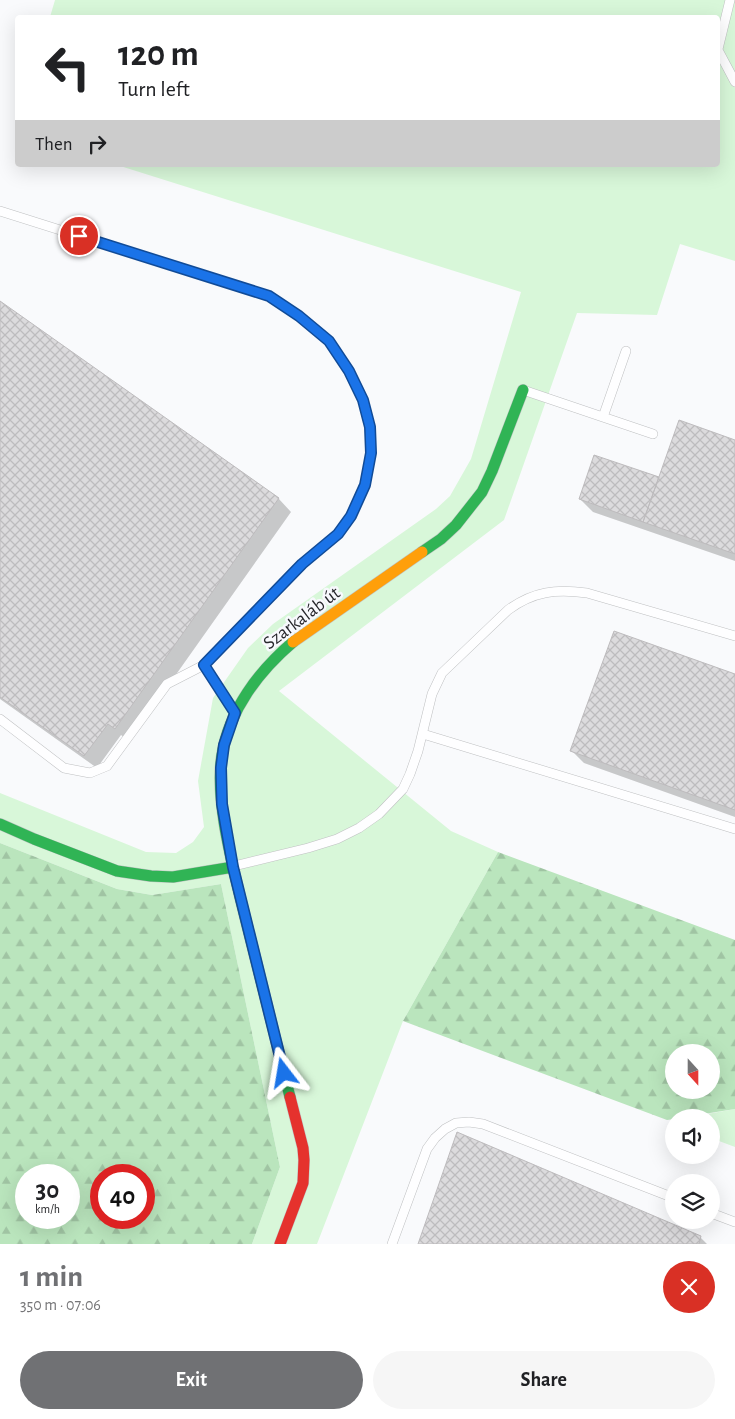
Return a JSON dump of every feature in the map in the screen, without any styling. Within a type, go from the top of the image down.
[{"type":"street","name":"Szarkaláb út","points":[[280,1244],[303,1183],[303,1148],[233,867],[222,804],[221,768],[224,745],[235,713],[257,677],[274,658],[293,642],[441,539],[456,525],[482,492],[523,390]]},
{"type":"street","points":[[0,824],[117,871],[173,877],[233,867]]},
{"type":"lane","points":[[720,41],[730,0]]},
{"type":"lane","points":[[720,53],[735,82]]},
{"type":"lane","points":[[0,718],[64,768],[90,773],[107,766],[166,684],[204,665],[302,564],[338,534],[351,516],[365,485],[371,453],[370,427],[363,400],[349,371],[329,341],[299,316],[269,296],[1,212]]},
{"type":"lane","points":[[603,417],[626,351]]},
{"type":"lane","points":[[523,390],[653,434]]},
{"type":"lane","points":[[233,867],[322,844],[349,834],[378,814],[403,789],[414,764],[432,694],[442,674],[508,610],[519,602],[549,592],[565,590],[588,593],[735,636]]},
{"type":"lane","points":[[204,665],[235,713]]},
{"type":"lane","points":[[422,734],[735,829]]},
{"type":"lane","points":[[392,1244],[427,1149],[445,1128],[456,1123],[484,1124],[665,1194]]},
{"type":"lane","points":[[720,1216],[735,1222]]},
{"type":"green space","points":[[55,0],[735,0],[735,261],[680,244],[657,315],[577,313],[504,520],[279,691],[451,831],[498,852],[403,1021],[317,1244],[252,1244],[280,1167],[221,884],[152,895],[117,889],[0,843],[0,793],[146,852],[176,853],[193,842],[204,827],[198,781],[213,698],[248,648],[273,624],[436,509],[450,496],[471,459],[521,292],[123,167],[720,167],[720,15],[51,15]]},
{"type":"green space","points":[[0,843],[117,889],[152,895],[221,884],[280,1167],[252,1244],[0,1244]]},
{"type":"green space","points":[[498,852],[735,940],[735,1109],[720,1111],[720,1109],[665,1109],[665,1119],[403,1021]]},
{"type":"green space","points":[[735,1109],[735,1147],[720,1141],[720,1112]]},
{"type":"building","points":[[0,301],[279,498],[115,729],[108,724],[84,756],[0,697]]},
{"type":"building","points":[[679,420],[735,440],[735,554],[643,522]]},
{"type":"building","points":[[594,455],[659,477],[643,522],[579,499]]},
{"type":"building","points":[[614,631],[735,674],[735,810],[570,751]]},
{"type":"building","points":[[457,1132],[665,1221],[665,1229],[685,1229],[701,1236],[699,1244],[418,1244]]},
{"type":"traffic: fast","points":[[422,552],[441,539],[456,525],[482,492],[523,390]]},
{"type":"traffic: fast","points":[[290,1097],[229,848],[222,809],[220,772],[222,755],[231,722],[247,692],[280,653],[293,642]]},
{"type":"traffic: fast","points":[[0,824],[117,871],[173,877],[233,867]]},
{"type":"traffic: slow","points":[[293,642],[422,552]]},
{"type":"traffic: jam","points":[[280,1244],[303,1183],[303,1148],[290,1097]]},
{"type":"route","points":[[79,236],[269,296],[299,316],[329,341],[349,371],[363,400],[370,427],[371,453],[365,485],[351,516],[338,534],[302,564],[204,665],[235,713],[224,745],[221,768],[222,804],[233,867],[284,1073]]}]
